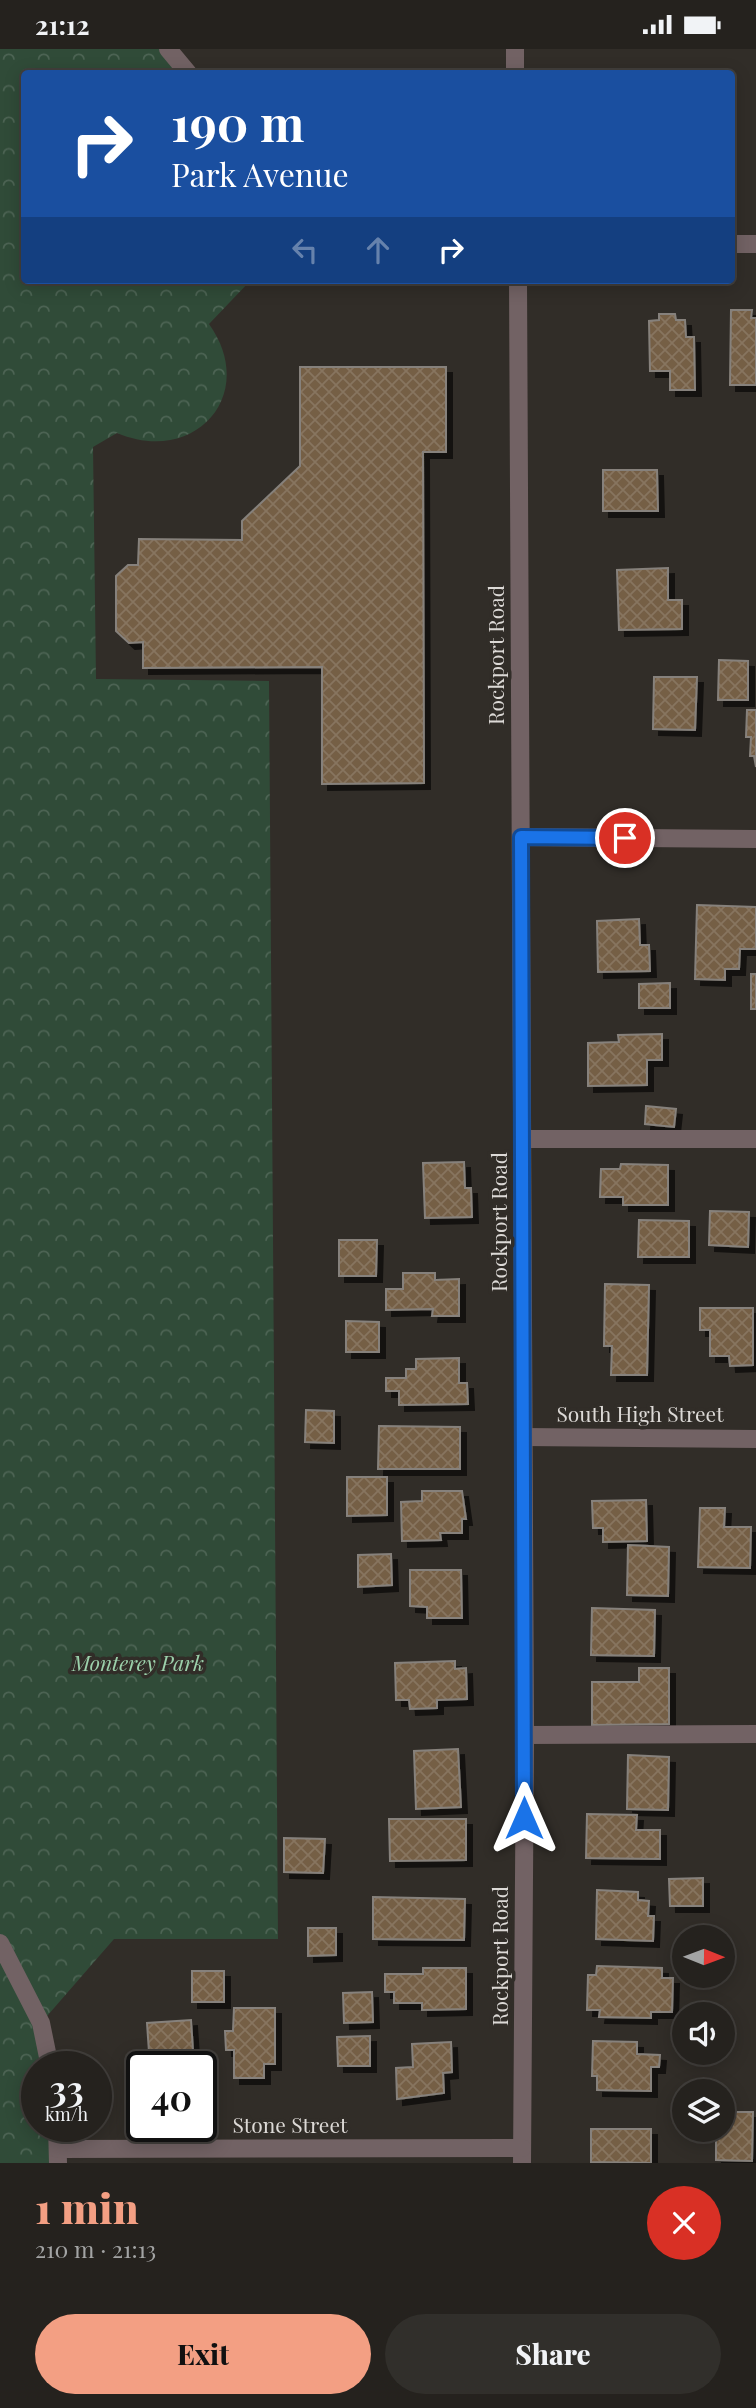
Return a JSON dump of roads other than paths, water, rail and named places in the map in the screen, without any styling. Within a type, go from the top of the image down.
[{"type":"street","points":[[168,49],[186,70]]},
{"type":"street","points":[[515,49],[515,70]]},
{"type":"street","points":[[735,244],[756,244]]},
{"type":"street","name":"Rockport Road","points":[[518,284],[525,1735],[522,2156]]},
{"type":"street","points":[[521,837],[756,839]]},
{"type":"street","points":[[523,1139],[756,1139]]},
{"type":"street","name":"South High Street","points":[[523,1437],[756,1439]]},
{"type":"street","points":[[525,1735],[756,1734]]},
{"type":"street","points":[[0,1943],[41,2023],[47,2051]]},
{"type":"street","name":"Stone Street","points":[[58,2156],[522,2156]]},
{"type":"park label","name":"Monterey Park","points":[[138,1664]]}]
